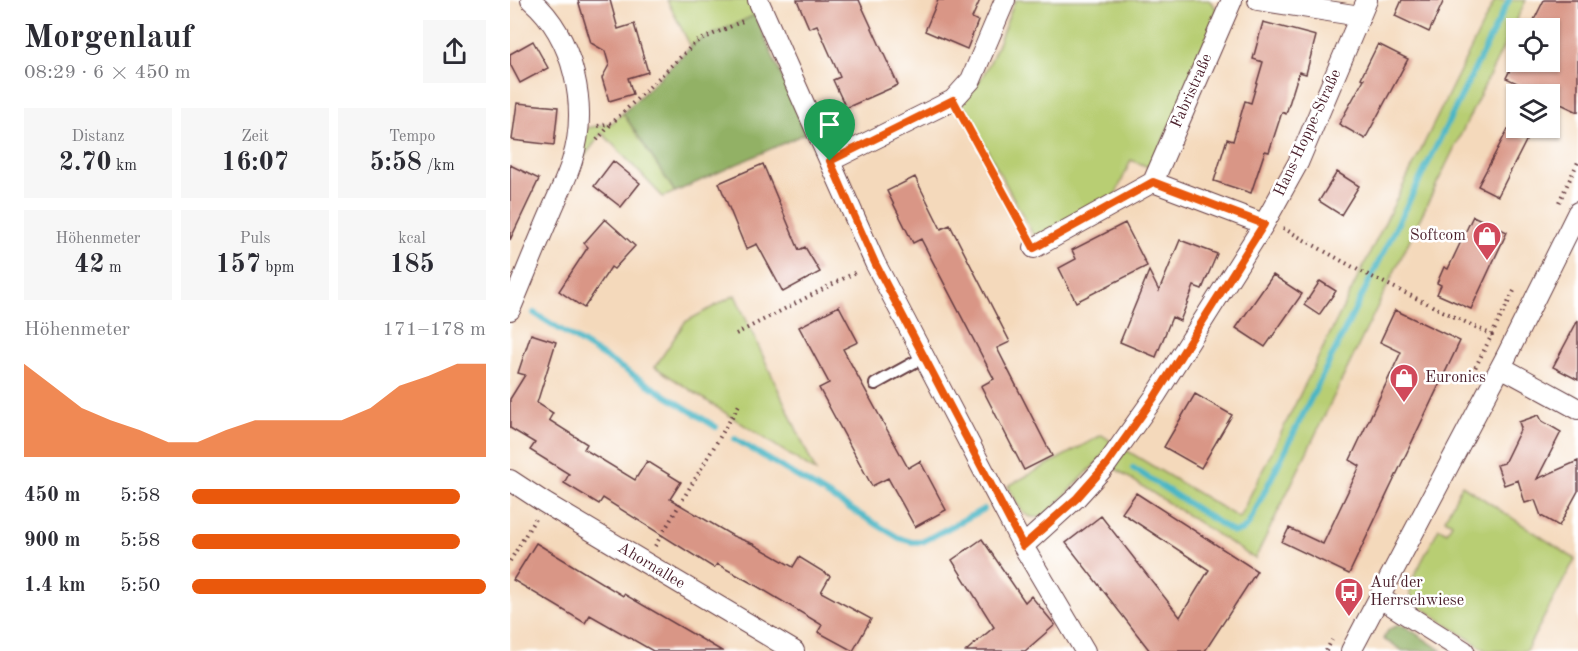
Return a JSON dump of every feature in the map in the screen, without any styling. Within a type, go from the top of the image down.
[{"type":"street","points":[[510,310],[573,160],[577,130],[577,92],[563,40],[542,9],[531,0]]},
{"type":"street","points":[[830,161],[953,100],[971,80],[1005,0]]},
{"type":"street","name":"Fabristraße","points":[[1153,182],[1232,0]]},
{"type":"street","points":[[1258,0],[1364,8]]},
{"type":"street","points":[[760,6],[875,263],[1023,546],[1083,650]]},
{"type":"street","name":"Hans-Hoppe-Straße","points":[[1023,546],[1077,498],[1107,464],[1156,395],[1265,221],[1298,163],[1364,8]]},
{"type":"street","points":[[1034,248],[1153,182],[1265,221]]},
{"type":"street","points":[[1351,651],[1501,367],[1578,212]]},
{"type":"street","points":[[1501,367],[1578,409]]},
{"type":"street","name":"Ahornallee","points":[[510,480],[794,651]]},
{"type":"street","points":[[1380,597],[1464,651]]},
{"type":"lane","points":[[875,384],[924,357]]},
{"type":"path","points":[[577,130],[612,123],[696,42],[760,6]]},
{"type":"path","points":[[953,100],[1034,248]]},
{"type":"path","points":[[1558,203],[1578,162]]},
{"type":"path","points":[[1265,221],[1360,271],[1491,335]]},
{"type":"path","points":[[736,334],[875,263]]},
{"type":"path","points":[[1465,388],[1517,284]]},
{"type":"path","points":[[645,562],[739,405]]},
{"type":"path","points":[[510,561],[545,503]]},
{"type":"path","points":[[1326,651],[1337,631]]},
{"type":"green space","points":[[667,0],[748,0],[755,15],[691,47]]},
{"type":"green space","points":[[1015,0],[1209,0],[1216,8],[1216,19],[1151,168],[1131,160],[1114,198],[1036,240],[962,103],[972,92],[987,67]]},
{"type":"green space","points":[[1495,0],[1526,0],[1517,18],[1506,18],[1506,41],[1255,559],[1114,468],[1126,450],[1239,518]]},
{"type":"green space","points":[[755,15],[806,133],[675,192],[623,113],[696,42]]},
{"type":"green space","points":[[623,113],[675,192],[663,197],[602,133],[561,188],[577,130],[612,123]]},
{"type":"green space","points":[[735,295],[816,472],[655,367],[685,322]]},
{"type":"green space","points":[[1102,435],[1112,442],[1100,459],[1045,516],[1030,517],[1021,510],[1008,486]]},
{"type":"green space","points":[[1462,485],[1575,559],[1526,651],[1487,651],[1415,603],[1411,595],[1411,582],[1439,528],[1447,532],[1452,523],[1445,519]]},
{"type":"green space","points":[[1399,625],[1406,627],[1442,651],[1403,651],[1383,639],[1389,629]]},
{"type":"building","points":[[578,0],[610,0],[618,29],[634,24],[648,72],[628,78],[633,94],[609,101],[602,78],[609,65],[605,51],[591,43]]},
{"type":"building","points":[[797,0],[859,0],[898,85],[846,108],[833,80],[840,77],[817,25],[809,28]]},
{"type":"building","points":[[938,0],[980,0],[972,18],[978,21],[967,49],[925,31]]},
{"type":"building","points":[[1402,0],[1444,0],[1429,32],[1395,16]]},
{"type":"building","points":[[1544,0],[1578,0],[1578,112],[1560,104],[1560,84],[1519,84],[1506,78],[1509,72],[1560,72],[1560,18],[1535,18]]},
{"type":"building","points":[[1263,22],[1316,36],[1306,74],[1299,72],[1286,114],[1282,112],[1269,152],[1265,151],[1251,193],[1214,181],[1227,139],[1233,141],[1245,101],[1251,103],[1263,62],[1253,59]]},
{"type":"building","points":[[533,41],[548,68],[520,83],[510,64],[510,54]]},
{"type":"building","points":[[1378,44],[1408,59],[1365,139],[1339,124],[1364,79],[1361,78]]},
{"type":"building","points":[[517,103],[558,107],[554,145],[512,140]]},
{"type":"building","points":[[1506,133],[1506,138],[1527,139],[1498,196],[1478,186]]},
{"type":"building","points":[[613,161],[640,183],[621,207],[594,186]]},
{"type":"building","points":[[763,164],[799,250],[805,247],[820,272],[783,292],[757,244],[746,249],[719,183]]},
{"type":"building","points":[[510,165],[539,179],[510,240]]},
{"type":"building","points":[[1337,172],[1359,186],[1341,215],[1319,201]]},
{"type":"building","points":[[915,177],[941,229],[950,225],[1010,342],[997,348],[1052,456],[1024,470],[981,386],[994,379],[921,239],[913,243],[887,191]]},
{"type":"building","points":[[1473,216],[1507,232],[1471,309],[1437,294],[1441,285],[1437,283],[1444,267],[1448,269]]},
{"type":"building","points":[[605,219],[635,246],[614,269],[611,267],[584,308],[559,291],[588,247],[584,243]]},
{"type":"building","points":[[1125,223],[1147,266],[1076,302],[1059,268],[1076,259],[1072,250]]},
{"type":"building","points":[[1180,240],[1217,254],[1202,289],[1194,286],[1180,321],[1172,317],[1156,357],[1120,342],[1149,271],[1159,291]]},
{"type":"building","points":[[1273,275],[1302,294],[1265,347],[1236,328]]},
{"type":"building","points":[[1320,281],[1336,291],[1319,315],[1304,305]]},
{"type":"building","points":[[839,306],[858,342],[843,349],[908,468],[920,461],[946,510],[915,527],[888,478],[872,486],[819,388],[829,383],[799,327]]},
{"type":"building","name":"Euronics","points":[[1395,310],[1460,341],[1349,574],[1282,542],[1289,528],[1323,544],[1360,466],[1350,460],[1401,352],[1380,342]]},
{"type":"building","points":[[1578,320],[1578,380],[1553,367]]},
{"type":"building","points":[[531,334],[556,342],[537,403],[553,413],[549,420],[587,444],[584,449],[635,480],[647,461],[681,482],[670,499],[733,536],[753,544],[793,567],[799,557],[830,576],[821,592],[871,619],[853,651],[818,632],[822,625],[755,585],[717,564],[714,568],[603,498],[599,504],[564,483],[569,474],[530,450],[535,443],[510,428],[510,399],[525,375],[518,373]]},
{"type":"building","points":[[1195,394],[1232,415],[1201,468],[1164,447]]},
{"type":"building","points":[[1539,415],[1542,421],[1561,432],[1537,479],[1578,461],[1578,491],[1559,526],[1541,516],[1535,500],[1525,503],[1518,480],[1504,485],[1497,465],[1504,463],[1521,428],[1519,422]]},
{"type":"building","points":[[1136,493],[1257,571],[1205,651],[1150,651],[1066,543],[1101,516],[1180,617],[1209,570],[1122,513]]},
{"type":"building","points":[[982,539],[1025,602],[1031,596],[1055,625],[1025,651],[966,651],[994,627],[952,560]]},
{"type":"building","points":[[536,543],[623,596],[624,594],[722,651],[653,651],[590,615],[585,623],[513,580]]},
{"type":"waterway","points":[[1133,468],[1233,532],[1241,531],[1248,525],[1509,0]]},
{"type":"waterway","points":[[534,313],[716,427]]},
{"type":"waterway","points":[[735,439],[899,538],[912,542],[922,542],[984,509]]},
{"type":"place","name":"Softcom","points":[[1487,262]]},
{"type":"place","name":"Euronics","points":[[1404,404]]},
{"type":"place","name":"Auf der Herrschwiese","points":[[1349,618]]},
{"type":"route","points":[[953,100],[1034,248],[1153,182],[1264,224],[1156,395],[1107,464],[1077,498],[1023,546],[875,263],[830,161],[953,100]]}]
